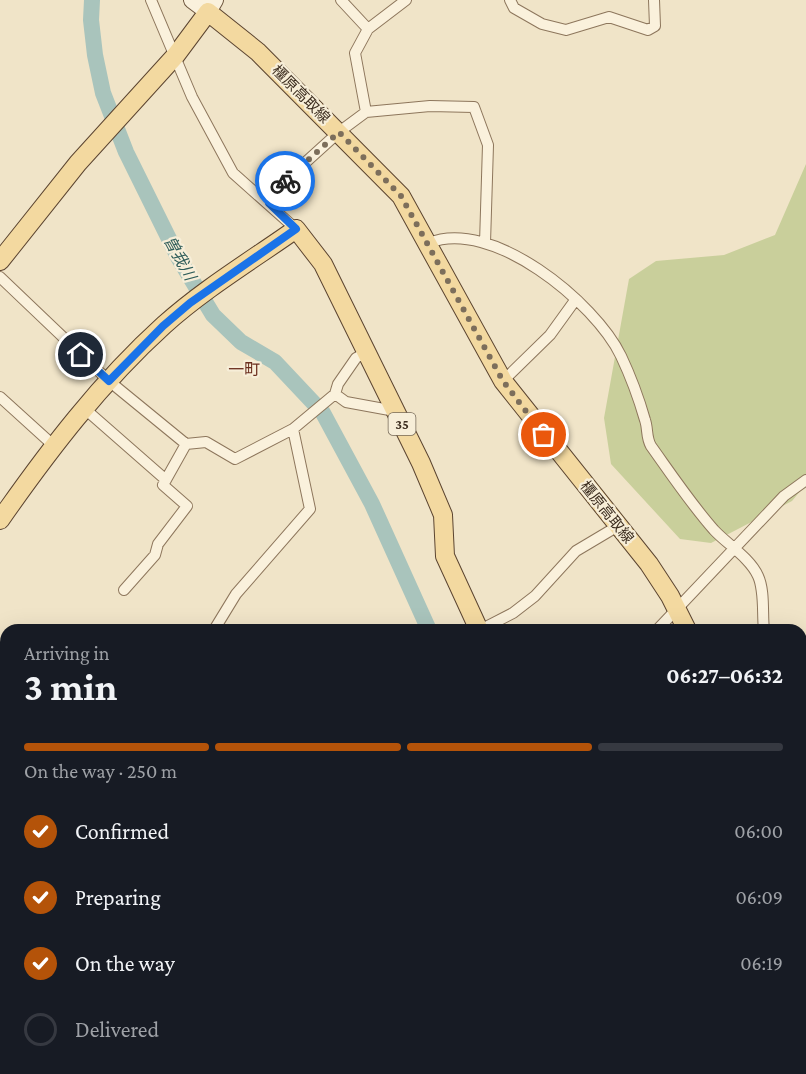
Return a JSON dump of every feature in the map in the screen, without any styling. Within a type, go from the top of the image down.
[{"type":"main road","points":[[0,261],[97,141],[176,55],[211,6]]},
{"type":"main road","name":"橿原高取線","points":[[211,6],[401,196],[429,243],[503,381],[654,572],[684,624]]},
{"type":"main road","points":[[0,520],[53,445],[109,381],[163,326],[190,303],[296,229]]},
{"type":"main road","name":"35","points":[[296,229],[323,264],[443,515],[445,556],[477,624]]},
{"type":"street","points":[[152,0],[192,97],[233,173],[296,229]]},
{"type":"street","points":[[192,0],[211,6]]},
{"type":"street","points":[[341,0],[368,29]]},
{"type":"street","points":[[366,112],[355,53],[368,29],[406,0]]},
{"type":"street","points":[[510,0],[514,8],[542,24],[566,30],[609,17],[648,30],[656,26],[654,0]]},
{"type":"street","points":[[269,203],[286,180],[339,132],[366,112],[430,106],[474,107],[489,145],[485,243]]},
{"type":"street","points":[[429,243],[439,239],[485,243],[509,252],[559,284],[576,299],[611,338],[621,356],[645,420],[649,443],[704,519],[759,576],[763,624]]},
{"type":"street","points":[[0,277],[109,381],[186,444],[206,442],[235,459],[297,425],[333,395],[356,358],[365,353]]},
{"type":"street","points":[[503,381],[550,335],[576,299]]},
{"type":"street","points":[[333,395],[346,402],[395,411]]},
{"type":"street","points":[[0,397],[53,445]]},
{"type":"street","points":[[85,409],[166,480]]},
{"type":"street","points":[[218,624],[236,594],[310,509],[297,425]]},
{"type":"street","points":[[124,590],[155,555],[158,544],[186,506],[164,485],[186,444]]},
{"type":"street","points":[[663,624],[784,496],[806,480]]},
{"type":"street","points":[[492,624],[513,613],[535,596],[576,551],[618,526]]},
{"type":"green space","points":[[806,164],[806,484],[792,501],[711,543],[680,539],[611,464],[604,418],[629,279],[656,261],[724,255],[775,235]]},
{"type":"waterway","name":"曽我川","points":[[92,0],[91,20],[95,55],[103,93],[126,152],[178,257],[213,315],[241,342],[275,362],[323,413],[372,504],[426,624]]},
{"type":"way so far","points":[[285,181],[339,132],[376,168],[401,196],[410,210],[503,381],[544,435]]},
{"type":"district","name":"一町","points":[[244,369]]},
{"type":"route","points":[[81,355],[109,381],[163,326],[190,303],[296,229],[269,203],[285,181]]}]
